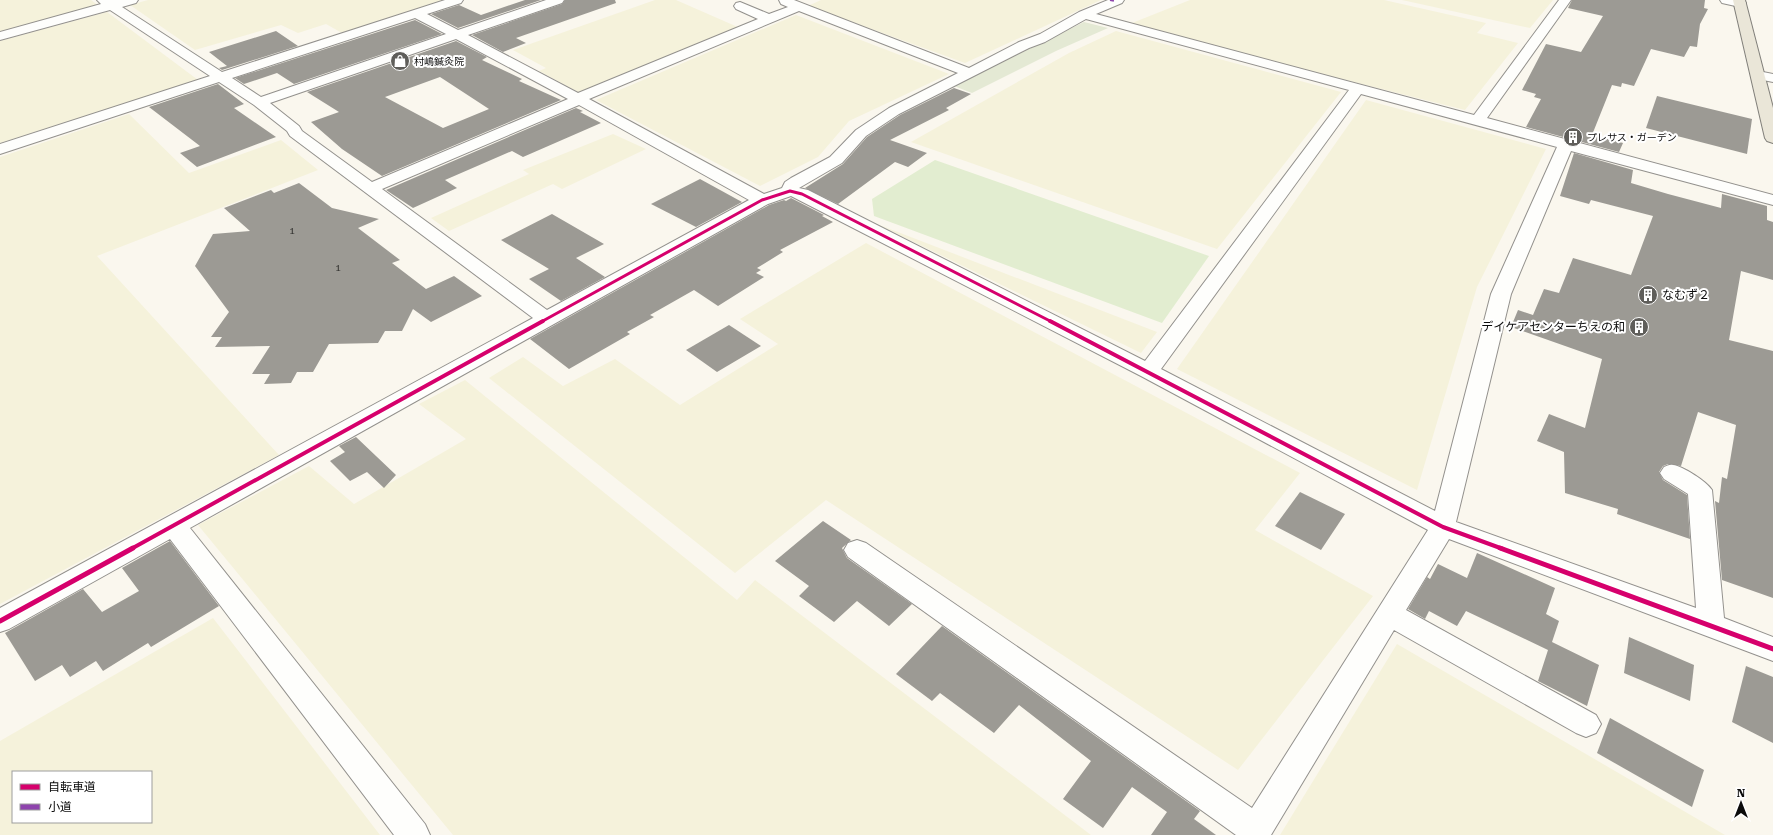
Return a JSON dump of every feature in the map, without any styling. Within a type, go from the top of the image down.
[{"type":"main road","points":[[1735,1],[1758,75],[1773,138]]},
{"type":"street","points":[[0,36],[107,3],[132,0]]},
{"type":"street","points":[[0,148],[457,0]]},
{"type":"street","points":[[259,102],[558,0]]},
{"type":"street","points":[[782,0],[800,4],[970,73]]},
{"type":"street","points":[[790,191],[791,186],[836,160],[861,133],[894,112],[970,73],[1054,33],[1084,15],[1118,0]]},
{"type":"street","points":[[1478,120],[1565,0]]},
{"type":"street","points":[[107,3],[259,102],[294,129],[296,133],[547,319]]},
{"type":"street","points":[[371,188],[769,19],[800,4]]},
{"type":"street","points":[[740,6],[769,19]]},
{"type":"street","points":[[416,13],[578,99],[762,200]]},
{"type":"street","points":[[1084,15],[1773,200]]},
{"type":"street","points":[[1758,75],[1773,78]]},
{"type":"street","points":[[1148,371],[1357,89]]},
{"type":"street","points":[[857,550],[1255,833],[1442,527],[1501,294],[1566,144]]},
{"type":"street","points":[[0,621],[762,200],[790,191],[802,194],[1148,371],[1442,527],[1773,649]]},
{"type":"street","points":[[1672,473],[1700,490],[1711,625]]},
{"type":"street","points":[[174,526],[414,835]]},
{"type":"street","points":[[1390,614],[1586,724]]},
{"type":"shaded area","points":[[0,0],[91,0],[100,7],[0,33]]},
{"type":"shaded area","points":[[148,0],[447,0],[342,33],[326,24],[298,33],[281,25],[195,50],[130,5]]},
{"type":"shaded area","points":[[655,0],[676,0],[740,28],[580,93],[539,71],[546,68],[513,50]]},
{"type":"shaded area","points":[[821,0],[1101,0],[965,63],[808,6]]},
{"type":"shaded area","points":[[1190,0],[1384,0],[1486,23],[1477,33],[1518,43],[1465,110],[1127,25]]},
{"type":"shaded area","points":[[1402,0],[1553,0],[1530,28]]},
{"type":"shaded area","points":[[107,12],[198,80],[0,143],[0,41]]},
{"type":"shaded area","points":[[796,15],[949,74],[849,121],[818,157],[760,186],[596,100]]},
{"type":"shaded area","points":[[1116,31],[1341,92],[1217,249],[911,142],[1069,53]]},
{"type":"shaded area","points":[[1366,100],[1546,149],[1477,287],[1417,490],[1177,369]]},
{"type":"shaded area","points":[[129,114],[189,173],[281,140],[318,170],[97,256],[279,455],[0,604],[0,157]]},
{"type":"shaded area","points":[[613,134],[646,149],[562,189],[553,184],[449,231],[431,218],[529,174],[523,170]]},
{"type":"shaded area","points":[[877,224],[1157,332],[1141,353]]},
{"type":"shaded area","points":[[866,243],[1300,473],[1255,530],[1373,596],[1238,770],[826,500],[735,573],[489,378],[523,357],[563,386],[615,359],[680,405],[778,344],[740,319]]},
{"type":"shaded area","points":[[465,380],[737,600],[755,580],[1091,835],[453,835],[198,525],[309,466],[354,504],[466,439],[419,404]]},
{"type":"shaded area","points":[[213,618],[380,835],[0,835],[0,741]]},
{"type":"shaded area","points":[[1397,644],[1725,835],[1280,835]]},
{"type":"green space","points":[[1084,22],[1108,28],[1056,51],[972,93],[954,86]]},
{"type":"green space","points":[[935,160],[1209,256],[1162,323],[874,216],[872,199]]},
{"type":"building","points":[[525,0],[541,0],[458,28],[431,14],[459,5],[481,15]]},
{"type":"building","points":[[565,0],[615,0],[616,3],[516,38],[526,43],[503,52],[472,35],[562,4]]},
{"type":"building","points":[[1572,0],[1705,0],[1704,8],[1708,9],[1700,24],[1697,47],[1690,46],[1684,57],[1651,49],[1634,86],[1622,83],[1621,87],[1612,85],[1592,135],[1623,143],[1619,152],[1526,127],[1541,99],[1534,97],[1536,94],[1522,90],[1546,44],[1581,52],[1603,16],[1568,8]]},
{"type":"building","points":[[415,20],[442,34],[294,84],[277,73],[244,84],[235,78]]},
{"type":"building","points":[[276,31],[298,46],[222,70],[219,68],[227,66],[209,52]]},
{"type":"building","points":[[456,41],[487,57],[482,60],[522,79],[519,81],[561,100],[382,176],[342,149],[311,122],[339,112],[307,92]],"holes":[[[440,77],[489,109],[443,128],[385,97]]]},
{"type":"building","points":[[218,84],[244,104],[234,108],[276,137],[197,167],[180,153],[200,146],[149,107]]},
{"type":"building","points":[[954,88],[971,94],[946,108],[949,110],[890,140],[927,153],[908,167],[895,162],[838,204],[805,188],[843,164],[867,137],[900,115]]},
{"type":"building","points":[[1657,96],[1752,119],[1747,154],[1646,128]]},
{"type":"building","points":[[576,108],[583,111],[580,112],[601,123],[523,157],[512,151],[445,180],[457,188],[413,208],[386,190]]},
{"type":"building","points":[[1574,153],[1633,170],[1631,183],[1668,194],[1721,208],[1722,194],[1767,206],[1767,220],[1773,222],[1773,280],[1741,271],[1729,340],[1773,351],[1773,598],[1722,580],[1715,501],[1719,503],[1722,477],[1727,479],[1736,425],[1698,412],[1681,466],[1668,464],[1663,466],[1659,472],[1663,480],[1687,495],[1690,539],[1617,514],[1618,509],[1565,493],[1564,452],[1537,441],[1549,414],[1585,428],[1602,359],[1511,327],[1518,310],[1533,315],[1544,289],[1559,293],[1573,258],[1631,275],[1653,216],[1591,200],[1589,204],[1560,196]]},
{"type":"building","points":[[700,179],[742,202],[696,227],[651,204]]},
{"type":"building","points":[[299,183],[332,208],[379,219],[358,228],[400,260],[392,263],[426,289],[454,276],[482,296],[431,322],[413,309],[402,331],[385,331],[378,343],[329,344],[313,372],[297,372],[291,383],[264,384],[270,374],[252,374],[270,346],[215,347],[222,337],[211,337],[229,312],[195,266],[213,234],[250,231],[224,208],[271,190],[274,193]]},
{"type":"building","points":[[791,198],[824,215],[822,216],[833,222],[780,250],[783,252],[757,268],[761,270],[756,273],[764,277],[718,306],[694,290],[650,315],[654,317],[627,332],[630,334],[569,369],[530,339],[769,205],[784,200],[786,201]]},
{"type":"building","points":[[552,214],[604,244],[576,258],[605,277],[561,301],[529,279],[549,269],[501,240]]},
{"type":"building","points":[[729,325],[761,346],[717,372],[686,350]]},
{"type":"building","points":[[356,437],[396,475],[384,488],[367,472],[350,481],[330,461],[345,452],[339,446]]},
{"type":"building","points":[[1300,492],[1345,514],[1321,550],[1275,526]]},
{"type":"building","points":[[823,521],[851,540],[842,548],[847,558],[912,604],[889,626],[857,601],[834,622],[799,596],[809,586],[775,561]]},
{"type":"building","points":[[170,541],[219,606],[151,647],[148,643],[103,671],[96,661],[70,677],[62,665],[35,681],[5,633],[83,589],[102,612],[139,591],[122,568]]},
{"type":"building","points":[[1477,553],[1555,588],[1546,614],[1559,621],[1552,642],[1599,665],[1587,706],[1538,681],[1548,650],[1466,611],[1457,626],[1429,611],[1425,619],[1408,609],[1427,577],[1430,579],[1438,564],[1467,578]]},
{"type":"building","points":[[942,626],[1200,811],[1194,819],[1216,835],[1151,835],[1167,812],[1132,787],[1103,828],[1063,799],[1091,761],[1019,705],[994,733],[940,693],[932,701],[896,674]]},
{"type":"building","points":[[1629,637],[1694,665],[1690,701],[1624,673]]},
{"type":"building","points":[[1746,666],[1773,677],[1773,743],[1732,722]]},
{"type":"building","points":[[1610,718],[1704,770],[1692,807],[1597,753]]},
{"type":"marked path","points":[[1110,0],[1115,1]]},
{"type":"cycle path","points":[[0,621],[762,200],[790,191],[802,194],[1148,371],[1443,527],[1773,649]]},
{"type":"place","name":"村嶋鍼灸院","points":[[400,61]]},
{"type":"place","name":"プレサス・ガーデン","points":[[1573,137]]},
{"type":"place","name":"なむず２","points":[[1648,295]]},
{"type":"place","name":"デイケアセンターちえの和","points":[[1639,327]]}]
